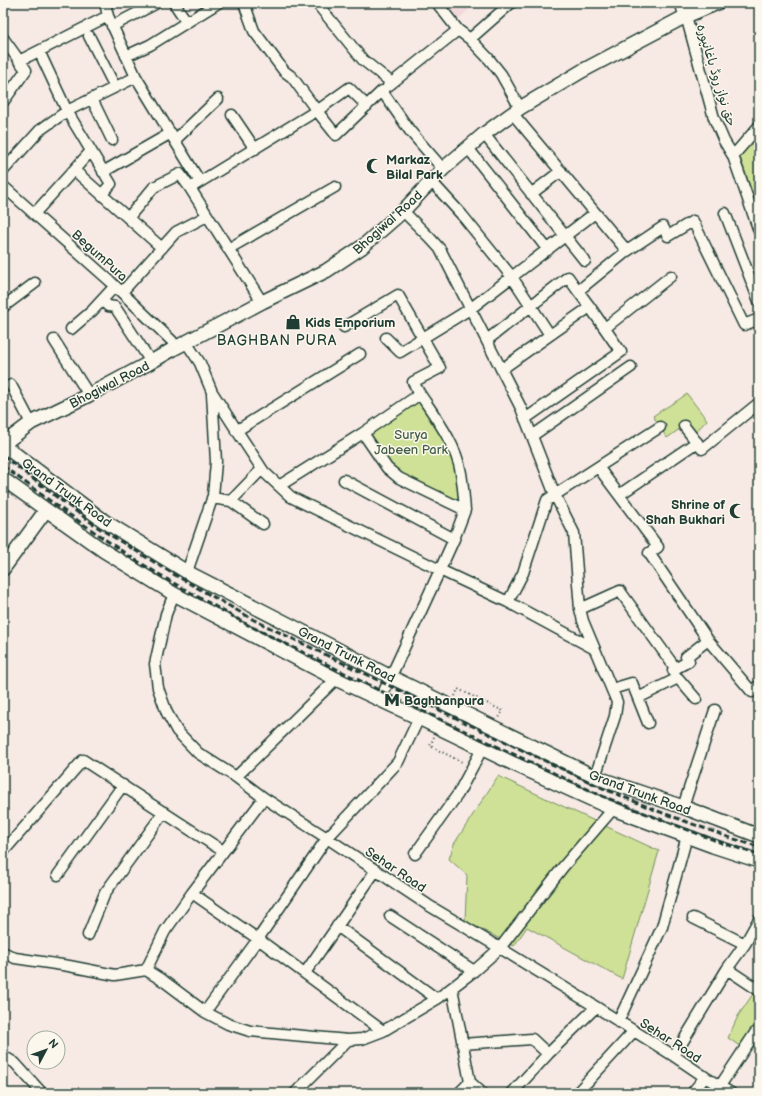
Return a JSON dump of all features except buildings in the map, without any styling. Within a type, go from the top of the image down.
[{"type":"main road","points":[[682,3],[686,16]]},
{"type":"main road","name":"Bhogiwal Road","points":[[3,445],[31,423],[152,362],[262,302],[326,271],[362,247],[403,211],[443,169],[484,134],[516,111],[582,71],[686,16],[717,3]]},
{"type":"main road","name":"Grand Trunk Road","points":[[3,445],[104,521],[187,572],[391,677],[594,777],[683,807],[759,835]]},
{"type":"main road","name":"Grand Trunk Road","points":[[3,479],[104,551],[174,594],[336,679],[482,749],[613,809],[759,861]]},
{"type":"main road","points":[[3,569],[46,510]]},
{"type":"street","points":[[105,3],[110,21],[136,77],[200,182]]},
{"type":"street","points":[[174,3],[187,22]]},
{"type":"street","points":[[126,56],[150,45],[218,3]]},
{"type":"street","points":[[244,3],[254,31],[284,71],[292,77],[336,135],[392,83],[458,30]]},
{"type":"street","points":[[437,3],[458,30],[470,39],[501,74],[516,111],[561,171],[627,251]]},
{"type":"street","points":[[470,39],[511,3]]},
{"type":"street","points":[[19,61],[110,21],[155,4]]},
{"type":"street","points":[[319,6],[363,60],[392,83]]},
{"type":"street","name":"حق نواز روڈ باغانپورہ","points":[[686,16],[714,118],[724,141],[733,156],[759,231]]},
{"type":"street","points":[[89,36],[115,87]]},
{"type":"street","points":[[3,38],[26,70],[3,102]]},
{"type":"street","points":[[39,51],[66,111],[111,184],[102,194]]},
{"type":"street","points":[[3,171],[40,130],[66,111],[136,77]]},
{"type":"street","points":[[190,188],[317,111],[349,88],[366,106]]},
{"type":"street","points":[[382,92],[410,131],[443,169]]},
{"type":"street","points":[[92,99],[112,140]]},
{"type":"street","points":[[103,172],[173,137],[218,99]]},
{"type":"street","points":[[232,115],[255,149]]},
{"type":"street","points":[[733,156],[759,126]]},
{"type":"street","points":[[484,134],[584,261]]},
{"type":"street","points":[[468,148],[548,250]]},
{"type":"street","points":[[34,214],[90,150]]},
{"type":"street","points":[[74,170],[162,248]]},
{"type":"street","points":[[531,194],[561,171]]},
{"type":"street","points":[[128,218],[154,187],[180,174],[262,302]]},
{"type":"street","points":[[431,181],[462,215],[512,277],[550,335]]},
{"type":"street","name":"BegumPura","points":[[3,186],[119,289],[172,341],[181,345],[200,363],[212,392]]},
{"type":"street","points":[[228,249],[335,187]]},
{"type":"street","points":[[403,211],[440,249],[521,408],[555,495],[574,533],[580,609],[583,621],[593,648],[617,702],[615,716],[594,777]]},
{"type":"street","points":[[386,338],[400,352],[470,309],[595,213]]},
{"type":"street","points":[[725,213],[759,301]]},
{"type":"street","points":[[71,329],[92,311],[102,300],[119,289],[162,248],[176,232],[207,216]]},
{"type":"street","points":[[578,291],[627,251],[663,227],[668,236],[693,221],[744,325],[759,319]]},
{"type":"street","points":[[605,328],[671,276]]},
{"type":"street","points":[[486,340],[568,277],[621,352],[526,419]]},
{"type":"street","points":[[3,307],[35,283]]},
{"type":"street","points":[[344,327],[398,295],[440,368],[413,382],[446,433],[461,472],[465,510],[454,539],[380,700]]},
{"type":"street","points":[[102,300],[108,306],[115,307],[152,362]]},
{"type":"street","points":[[502,369],[590,307]]},
{"type":"street","points":[[54,340],[89,395]]},
{"type":"street","points":[[236,431],[360,354]]},
{"type":"street","points":[[532,436],[631,367]]},
{"type":"street","points":[[11,385],[31,423]]},
{"type":"street","points":[[212,392],[262,470],[291,497],[508,602],[593,648]]},
{"type":"street","points":[[187,572],[212,498],[216,462],[212,392]]},
{"type":"street","points":[[279,486],[363,433],[420,394]]},
{"type":"street","points":[[684,426],[702,449],[759,403]]},
{"type":"street","points":[[508,602],[523,573],[545,503],[549,498],[660,427]]},
{"type":"street","points":[[363,433],[387,468],[399,478],[465,510]]},
{"type":"street","points":[[619,495],[697,442]]},
{"type":"street","points":[[598,467],[658,547],[649,553],[708,640],[752,692],[759,686]]},
{"type":"street","points":[[231,501],[262,470]]},
{"type":"street","points":[[344,480],[454,539]]},
{"type":"street","points":[[212,498],[231,501],[263,524]]},
{"type":"street","points":[[580,609],[620,591],[696,699]]},
{"type":"street","name":"Sehar Road","points":[[174,594],[166,614],[155,664],[158,688],[167,713],[177,731],[198,752],[236,777],[264,798],[428,905],[596,1007],[674,1056],[705,1078],[731,1093]]},
{"type":"street","points":[[638,698],[677,674],[689,661],[686,657],[708,640]]},
{"type":"street","points":[[236,777],[336,679]]},
{"type":"street","points":[[612,689],[632,683],[648,723]]},
{"type":"street","points":[[683,807],[715,710]]},
{"type":"street","points":[[205,1012],[258,939],[327,838],[398,762],[419,718]]},
{"type":"street","points":[[415,854],[458,794],[482,749]]},
{"type":"street","points":[[3,852],[83,760],[224,851]]},
{"type":"street","points":[[58,875],[123,785]]},
{"type":"street","points":[[146,970],[165,931],[264,798]]},
{"type":"street","points":[[3,952],[14,958],[69,966],[115,975],[146,970],[165,982],[205,1012],[228,1024],[250,1031],[348,1040],[362,1039],[384,1031],[437,999],[474,971],[500,948],[563,867],[613,809]]},
{"type":"street","points":[[88,935],[105,893],[164,812]]},
{"type":"street","points":[[618,1022],[662,927],[687,836]]},
{"type":"street","points":[[305,973],[376,870]]},
{"type":"street","points":[[192,893],[384,1031]]},
{"type":"street","points":[[390,916],[474,971]]},
{"type":"street","points":[[693,918],[744,944]]},
{"type":"street","points":[[674,1056],[759,918]]},
{"type":"street","points":[[337,926],[437,999]]},
{"type":"street","points":[[727,969],[757,989]]},
{"type":"street","points":[[452,988],[470,1082],[482,1093]]},
{"type":"street","points":[[512,1093],[548,1054],[596,1007]]},
{"type":"street","points":[[577,1093],[634,1031]]},
{"type":"street","points":[[720,1086],[755,1033]]},
{"type":"street","points":[[462,1044],[532,1039],[548,1054]]},
{"type":"street","points":[[295,1093],[348,1040]]},
{"type":"street","points":[[3,1056],[15,1063],[42,1093]]},
{"type":"street","points":[[692,1093],[705,1078]]},
{"type":"street","points":[[459,1093],[470,1082]]},
{"type":"path","points":[[455,696],[458,689],[503,711],[494,728]]},
{"type":"path","points":[[435,736],[430,746],[466,764]]},
{"type":"shaded area","points":[[437,3],[476,3],[453,24]]},
{"type":"green space","points":[[759,128],[759,213],[738,151]]},
{"type":"green space","name":"Surya Jabeen Park","points":[[420,394],[446,433],[465,510],[399,478],[363,433]]},
{"type":"green space","points":[[687,394],[707,420],[692,436],[684,426],[667,438],[653,416]]},
{"type":"green space","points":[[498,776],[659,851],[622,979],[527,927],[514,946],[465,921],[467,875],[449,859],[454,844]]},
{"type":"green space","points":[[759,985],[759,1035],[744,1049],[728,1038],[738,1016]]},
{"type":"railway","points":[[3,456],[99,528],[175,575],[254,620],[607,790],[655,810],[759,847]]},
{"type":"railway","points":[[3,466],[129,556],[248,625],[393,697],[602,796],[722,843],[759,855]]},
{"type":"place","name":"Markaz Bilal Park","points":[[374,166]]},
{"type":"place","name":"Kids Emporium","points":[[293,322]]},
{"type":"place","name":"Shrine of Shah Bukhari","points":[[737,511]]},
{"type":"place","name":"Baghbanpura","points":[[392,700]]},
{"type":"district","name":"BAGHBAN PURA","points":[[277,340]]}]
